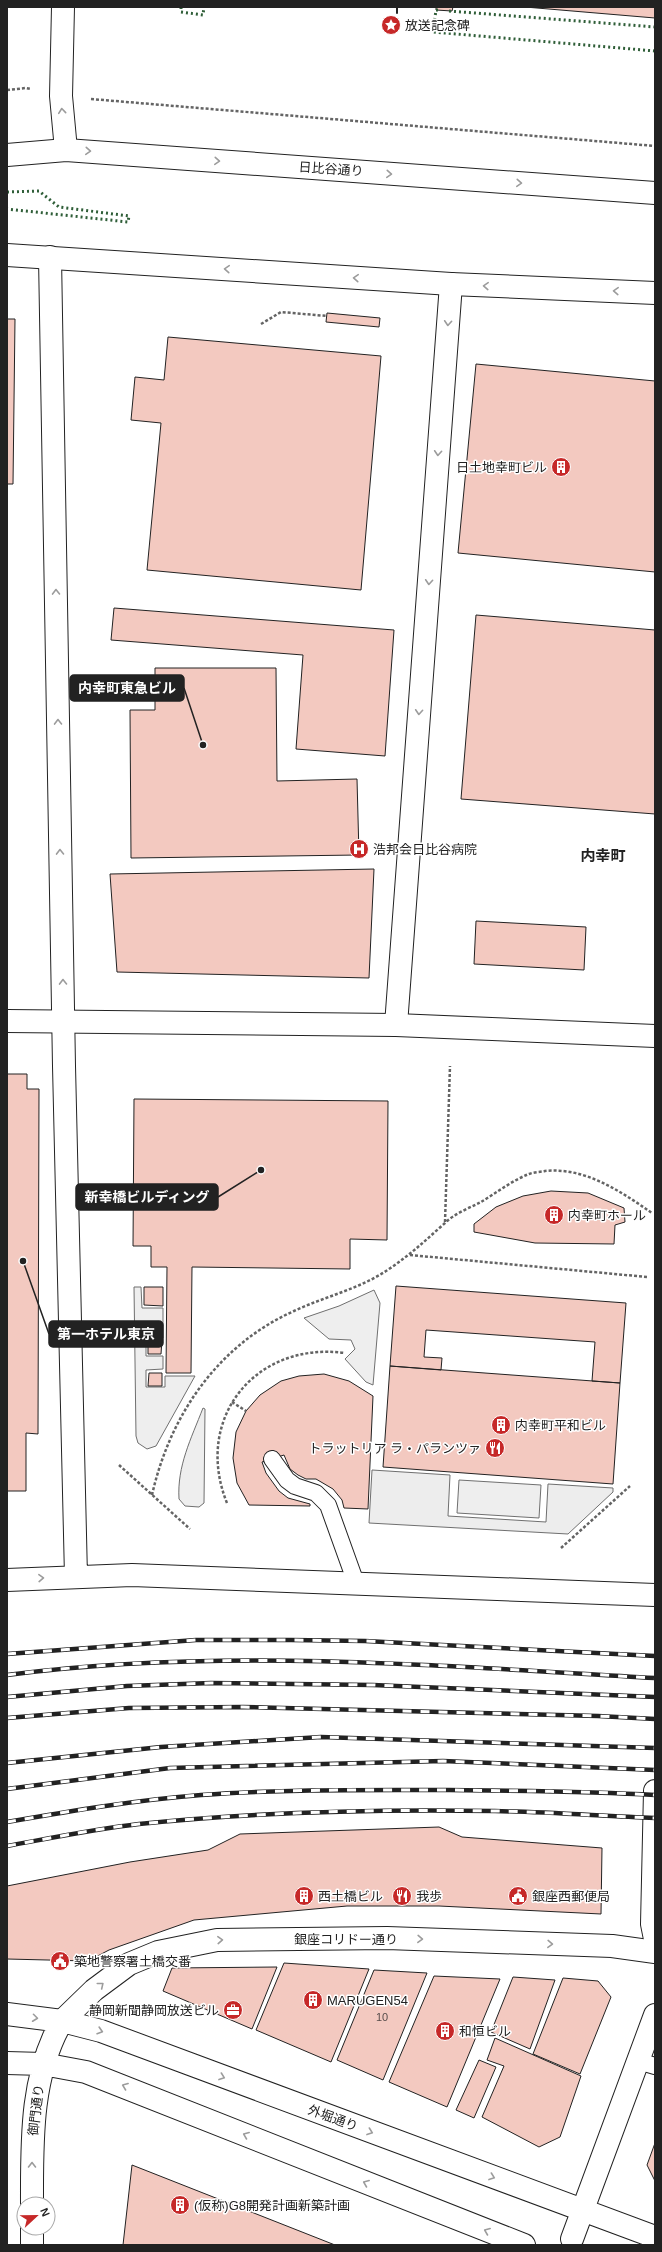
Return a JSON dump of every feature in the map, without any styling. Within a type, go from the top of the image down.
[{"type":"street","points":[[63,7],[61,96],[66,150]]},
{"type":"street","name":"日比谷通り","points":[[7,155],[66,150],[655,193]]},
{"type":"street","points":[[7,255],[451,284],[655,293]]},
{"type":"street","points":[[50,257],[76,1577]]},
{"type":"street","points":[[396,1025],[451,284]]},
{"type":"street","points":[[7,1021],[396,1025],[655,1036]]},
{"type":"street","points":[[7,1580],[132,1575],[655,1595]]},
{"type":"street","points":[[655,1791],[652,1924],[655,1939]]},
{"type":"street","name":"銀座コリドー通り","points":[[62,2021],[94,1990],[129,1964],[158,1952],[217,1940],[387,1938],[612,1946],[655,1952]]},
{"type":"street","name":"外堀通り","points":[[7,2014],[62,2021],[101,2031],[583,2212],[655,2237]]},
{"type":"street","points":[[571,2242],[647,2063],[655,2015]]},
{"type":"street","name":"御門通り","points":[[32,2196],[32,2149],[39,2086],[43,2064],[53,2037],[62,2021]]},
{"type":"street","points":[[7,2063],[43,2064],[86,2072],[524,2245]]},
{"type":"lane","points":[[272,1459],[287,1480],[295,1486],[319,1495],[328,1505],[356,1583]]},
{"type":"path","points":[[7,90],[26,88],[61,96],[655,146]]},
{"type":"path","points":[[261,324],[281,312],[327,316]]},
{"type":"path","points":[[445,1222],[450,1066]]},
{"type":"path","points":[[152,1495],[159,1466],[178,1422],[205,1380],[235,1349],[279,1318],[364,1283],[410,1255],[445,1222],[529,1174],[545,1171],[568,1171],[598,1180],[627,1196],[652,1213]]},
{"type":"path","points":[[410,1255],[647,1277]]},
{"type":"path","points":[[227,1503],[218,1472],[217,1452],[221,1426],[232,1402],[253,1377],[281,1359],[312,1351],[345,1353]]},
{"type":"path","points":[[232,1402],[246,1411]]},
{"type":"path","points":[[119,1465],[190,1529]]},
{"type":"path","points":[[561,1548],[630,1486]]},
{"type":"shaded area","points":[[134,1287],[141,1287],[142,1308],[163,1308],[163,1338],[146,1338],[146,1356],[163,1356],[163,1369],[146,1370],[146,1387],[165,1387],[165,1376],[195,1376],[156,1446],[147,1449],[138,1443],[136,1436]]},
{"type":"shaded area","points":[[374,1290],[380,1303],[373,1385],[366,1382],[345,1359],[355,1349],[351,1340],[329,1339],[304,1318],[339,1306]]},
{"type":"shaded area","points":[[203,1408],[205,1409],[204,1503],[199,1507],[185,1506],[179,1499],[180,1475],[186,1453]]},
{"type":"shaded area","points":[[372,1470],[450,1475],[448,1516],[546,1522],[548,1484],[613,1488],[613,1492],[568,1534],[369,1523]]},
{"type":"shaded area","points":[[459,1480],[541,1485],[539,1518],[457,1513]]},
{"type":"building","points":[[436,7],[453,7],[452,11],[436,10]]},
{"type":"building","points":[[525,7],[655,7],[655,18]]},
{"type":"building","points":[[327,313],[380,318],[379,327],[326,322]]},
{"type":"building","points":[[7,319],[15,319],[13,484],[7,484]]},
{"type":"building","points":[[168,337],[381,356],[361,590],[147,570],[161,423],[131,420],[135,377],[164,380]]},
{"type":"building","name":"日土地幸町ビル","points":[[476,364],[655,381],[655,572],[458,553]]},
{"type":"building","points":[[114,608],[394,630],[385,756],[296,749],[303,655],[111,640]]},
{"type":"building","points":[[476,615],[655,630],[655,814],[461,799]]},
{"type":"building","points":[[155,668],[276,668],[277,781],[357,779],[359,855],[131,858],[130,710],[155,710]]},
{"type":"building","points":[[374,869],[369,978],[117,972],[110,874]]},
{"type":"building","points":[[476,921],[586,927],[584,970],[474,964]]},
{"type":"building","points":[[7,1074],[27,1074],[27,1089],[39,1089],[38,1434],[26,1433],[26,1491],[7,1491]]},
{"type":"building","points":[[134,1099],[388,1101],[387,1240],[350,1239],[350,1269],[192,1267],[191,1373],[166,1373],[167,1267],[151,1267],[151,1246],[133,1246]]},
{"type":"building","name":"内幸町ホール","points":[[551,1191],[588,1193],[624,1208],[625,1222],[615,1225],[614,1244],[535,1243],[474,1232],[474,1224],[496,1207],[523,1196]]},
{"type":"building","points":[[396,1286],[626,1303],[620,1383],[592,1381],[595,1342],[426,1330],[424,1357],[442,1358],[441,1370],[390,1366]]},
{"type":"building","points":[[144,1287],[163,1287],[163,1306],[144,1305]]},
{"type":"building","points":[[148,1340],[162,1340],[161,1354],[148,1354]]},
{"type":"building","name":"内幸町平和ビル","points":[[390,1366],[620,1383],[613,1484],[383,1467]]},
{"type":"building","points":[[149,1373],[162,1373],[162,1386],[148,1386]]},
{"type":"building","points":[[324,1374],[349,1381],[373,1396],[368,1509],[344,1508],[342,1500],[333,1489],[316,1479],[306,1479],[298,1475],[290,1469],[284,1455],[262,1462],[266,1473],[279,1491],[288,1498],[310,1504],[310,1506],[249,1505],[237,1483],[233,1458],[236,1432],[246,1411],[260,1395],[281,1381],[299,1376]]},
{"type":"building","name":"西土橋ビル","points":[[439,1827],[462,1837],[602,1848],[601,1914],[439,1906],[347,1906],[194,1920],[109,1950],[88,1961],[7,1959],[7,1886],[130,1862],[208,1850],[240,1834]]},
{"type":"building","name":"MARUGEN54","points":[[284,1963],[369,1969],[331,2062],[256,2030]]},
{"type":"building","name":"静岡新聞静岡放送ビル","points":[[277,1967],[252,2029],[163,1991],[172,1968]]},
{"type":"building","points":[[374,1970],[427,1973],[383,2080],[337,2060]]},
{"type":"building","name":"和恒ビル","points":[[434,1976],[500,1979],[447,2107],[389,2082]]},
{"type":"building","points":[[513,1977],[555,1980],[530,2049],[491,2032]]},
{"type":"building","points":[[563,1978],[598,1981],[611,1997],[580,2074],[533,2054]]},
{"type":"building","points":[[495,2038],[581,2076],[560,2137],[539,2147],[482,2117],[504,2066],[487,2060]]},
{"type":"building","points":[[479,2060],[496,2067],[474,2118],[456,2110]]},
{"type":"building","points":[[655,2143],[655,2181],[647,2165]]},
{"type":"building","name":"(仮称)G8開発計画新築計画","points":[[132,2165],[335,2245],[123,2245]]},
{"type":"railway","points":[[7,1654],[196,1640],[291,1640],[365,1641],[655,1656]]},
{"type":"railway","points":[[7,1675],[88,1667],[169,1662],[250,1660],[412,1664],[655,1678]]},
{"type":"railway","points":[[7,1697],[127,1686],[211,1683],[373,1685],[655,1697]]},
{"type":"railway","points":[[7,1718],[129,1708],[243,1707],[598,1716],[655,1719]]},
{"type":"railway","points":[[7,1763],[161,1747],[321,1737],[655,1748]]},
{"type":"railway","points":[[7,1789],[170,1768],[443,1761],[655,1770]]},
{"type":"railway","points":[[7,1822],[152,1800],[201,1795],[263,1792],[325,1790],[449,1790],[655,1795]]},
{"type":"railway","points":[[7,1846],[139,1824],[317,1812],[450,1810],[535,1812],[655,1818]]},
{"type":"hedge","points":[[181,7],[181,12],[203,15],[204,7]]},
{"type":"hedge","points":[[438,10],[436,10],[433,32],[655,51]]},
{"type":"hedge","points":[[449,11],[655,27]]},
{"type":"hedge","points":[[7,192],[39,191],[59,207],[129,216],[128,222],[7,209]]},
{"type":"wall","points":[[397,7],[397,13]]},
{"type":"place","name":"放送記念碑","points":[[391,25]]},
{"type":"place","name":"日土地幸町ビル","points":[[561,467]]},
{"type":"place","name":"内幸町東急ビル","points":[[203,745]]},
{"type":"place","name":"浩邦会日比谷病院","points":[[359,849]]},
{"type":"place","name":"新幸橋ビルディング","points":[[261,1170]]},
{"type":"place","name":"内幸町ホール","points":[[554,1215]]},
{"type":"place","name":"第一ホテル東京","points":[[23,1261]]},
{"type":"place","name":"内幸町平和ビル","points":[[501,1425]]},
{"type":"place","name":"トラットリア ラ・パランツァ","points":[[495,1448]]},
{"type":"place","name":"西土橋ビル","points":[[304,1896]]},
{"type":"place","name":"我歩","points":[[402,1896]]},
{"type":"place","name":"銀座西郵便局","points":[[518,1896]]},
{"type":"place","name":"築地警察署土橋交番","points":[[60,1961]]},
{"type":"place","name":"MARUGEN54","points":[[313,2000]]},
{"type":"place","name":"静岡新聞静岡放送ビル","points":[[233,2010]]},
{"type":"place","name":"和恒ビル","points":[[445,2031]]},
{"type":"place","name":"(仮称)G8開発計画新築計画","points":[[180,2205]]},
{"type":"district","name":"内幸町","points":[[603,855]]}]
